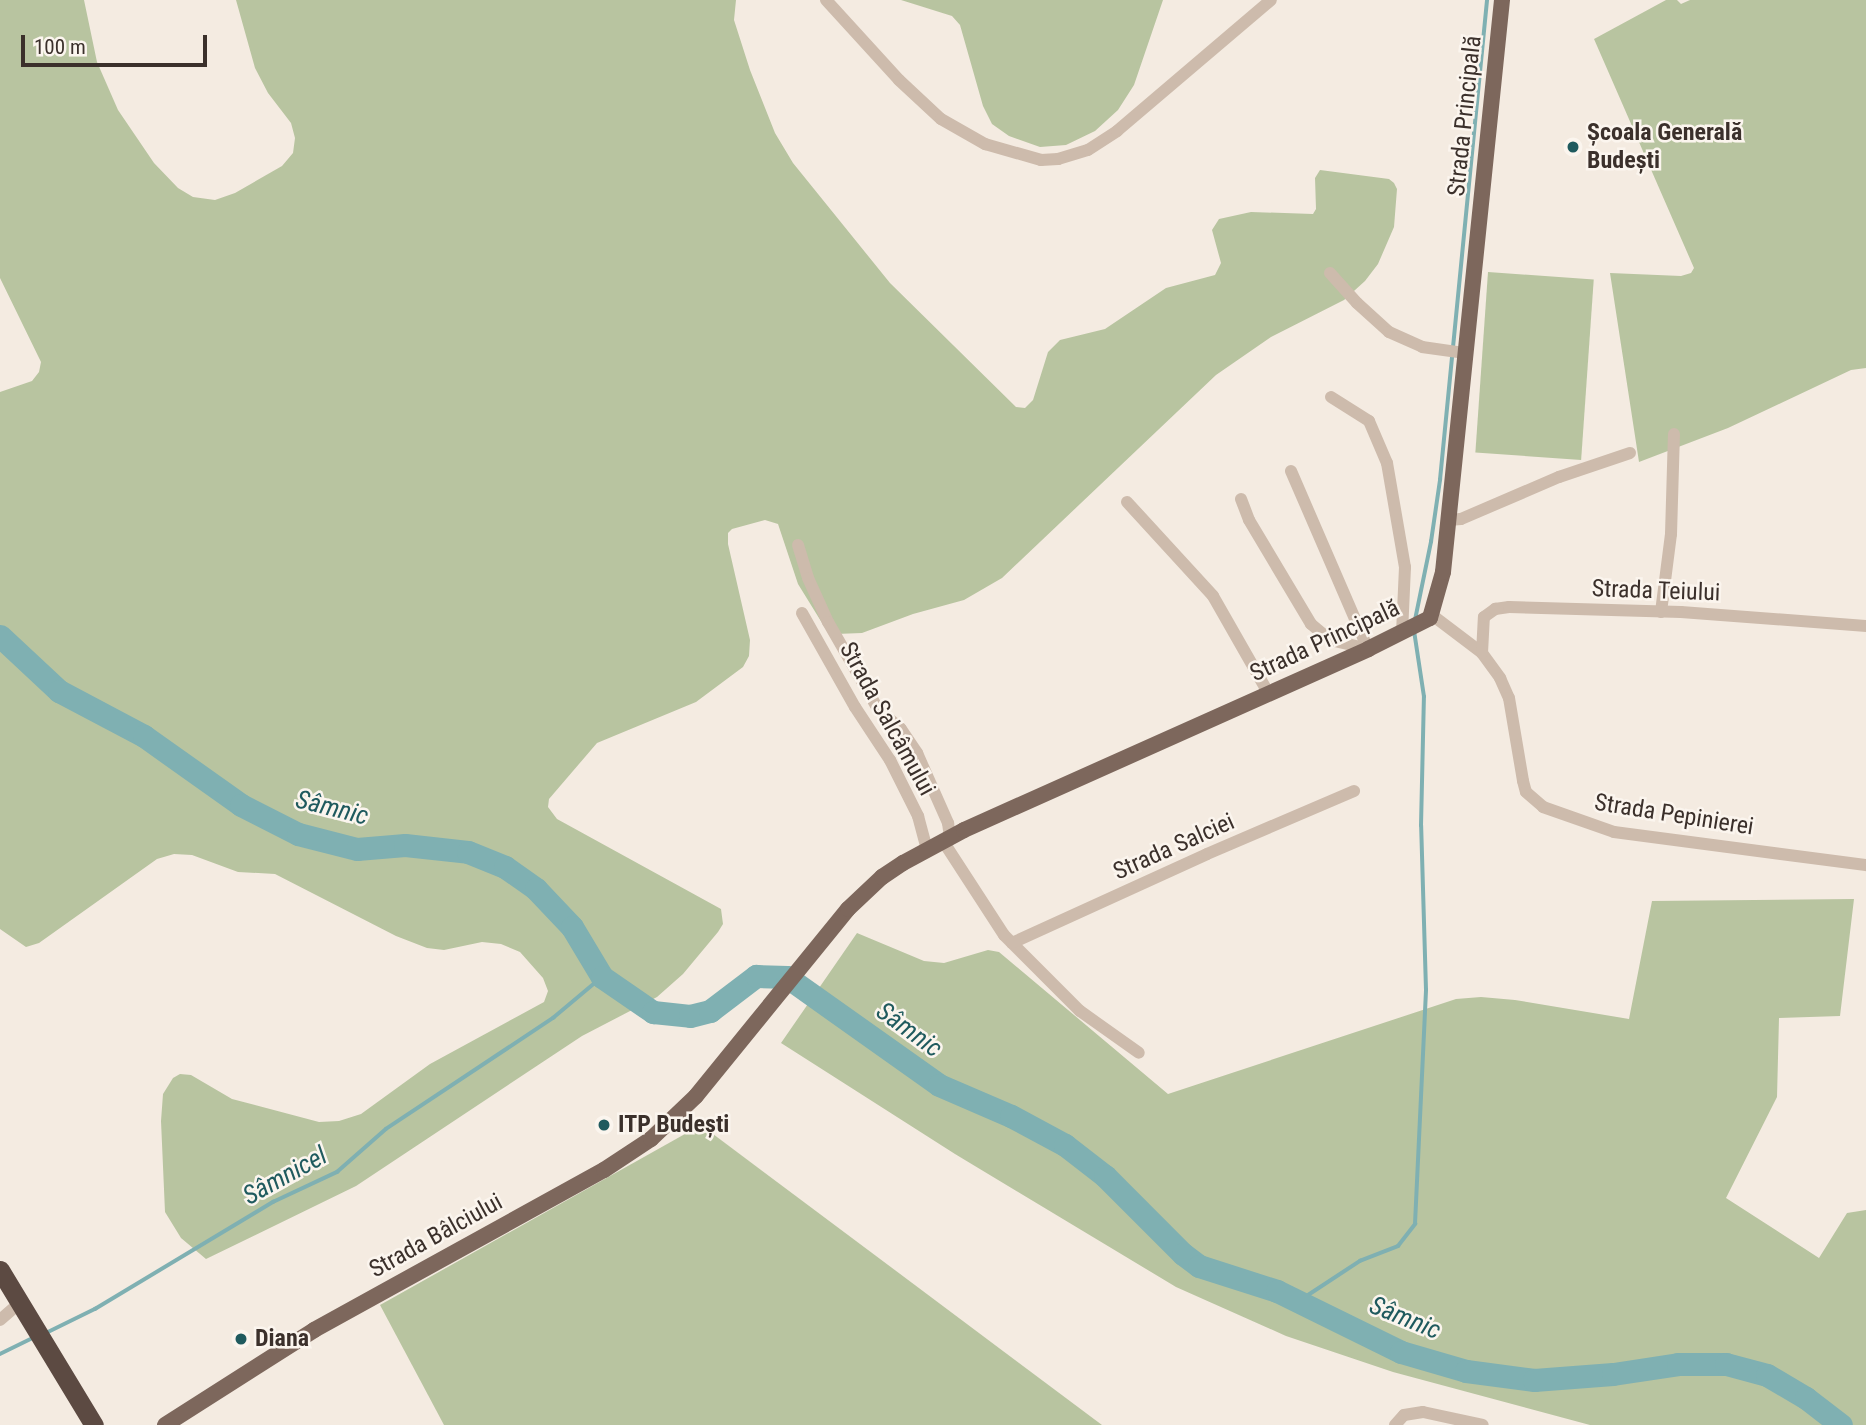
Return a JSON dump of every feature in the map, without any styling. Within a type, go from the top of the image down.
[{"type":"highway","points":[[0,1269],[94,1425]]},
{"type":"main road","name":"Strada Principală","points":[[814,951],[863,894],[882,877],[927,849],[1368,649],[1429,618],[1455,519],[1463,353],[1502,0]]},
{"type":"main road","name":"Strada Bâlciului","points":[[164,1425],[314,1330],[627,1156],[671,1123],[814,951]]},
{"type":"street","points":[[826,0],[899,80],[941,119],[985,144],[1041,160],[1073,155],[1110,136],[1271,0]]},
{"type":"street","points":[[1330,273],[1356,303],[1389,332],[1422,347],[1463,353]]},
{"type":"street","points":[[1331,397],[1368,421],[1387,463],[1405,568],[1404,632]]},
{"type":"street","points":[[1661,612],[1671,534],[1674,435]]},
{"type":"street","points":[[1455,519],[1559,477],[1630,453]]},
{"type":"street","points":[[1291,471],[1368,649]]},
{"type":"street","points":[[1241,499],[1249,520],[1311,624],[1330,640],[1368,649]]},
{"type":"street","points":[[1127,502],[1213,596],[1269,694]]},
{"type":"street","points":[[798,545],[808,578],[828,622],[878,709],[901,729],[917,754],[948,823],[947,839],[987,910],[1012,943],[1080,1011],[1139,1053]]},
{"type":"street","name":"Strada Teiului","points":[[1482,653],[1484,617],[1495,609],[1661,612],[1866,626]]},
{"type":"street","name":"Strada Salcâmului","points":[[803,613],[855,707],[890,760],[918,816],[927,849]]},
{"type":"street","name":"Strada Pepinierei","points":[[1429,618],[1482,653],[1500,678],[1509,698],[1527,792],[1543,807],[1614,832],[1866,865]]},
{"type":"street","name":"Strada Salciei","points":[[1012,943],[1207,854],[1354,791]]},
{"type":"street","points":[[0,1320],[21,1302]]},
{"type":"street","points":[[1400,1420],[1423,1412],[1483,1425]]},
{"type":"green space","points":[[0,0],[84,0],[97,62],[118,110],[154,163],[178,188],[193,197],[215,200],[235,193],[282,166],[293,153],[295,138],[291,123],[268,93],[255,68],[236,0],[736,0],[734,20],[750,70],[775,133],[793,163],[890,283],[1016,407],[1025,408],[1033,400],[1048,352],[1060,340],[1105,329],[1166,288],[1215,275],[1221,263],[1212,230],[1219,219],[1251,212],[1313,214],[1316,209],[1315,178],[1320,170],[1389,179],[1397,189],[1394,227],[1378,264],[1365,281],[1344,300],[1271,337],[1216,375],[1002,578],[964,600],[913,614],[862,633],[836,634],[827,631],[798,584],[778,524],[765,520],[732,529],[728,533],[728,544],[750,640],[749,656],[743,667],[696,702],[597,743],[549,799],[548,807],[557,819],[721,909],[723,924],[718,932],[683,974],[657,997],[582,1036],[356,1186],[206,1259],[181,1238],[165,1212],[161,1121],[163,1094],[173,1078],[180,1074],[191,1075],[232,1099],[319,1122],[339,1121],[361,1114],[430,1064],[544,1002],[548,991],[543,978],[520,952],[501,944],[482,942],[444,950],[427,948],[396,936],[275,874],[238,872],[192,855],[174,854],[157,859],[39,943],[26,947],[0,929],[0,392],[32,381],[39,372],[41,362],[0,278]]},
{"type":"green space","points":[[901,0],[1163,0],[1134,85],[1118,110],[1095,131],[1066,145],[1040,147],[1009,136],[992,124],[983,106],[960,25],[952,16]]},
{"type":"green space","points":[[1666,0],[1677,0],[1681,4],[1690,0],[1866,0],[1866,368],[1851,370],[1728,428],[1639,462],[1610,273],[1681,276],[1691,273],[1694,268],[1594,39]]},
{"type":"green space","points":[[1488,272],[1594,279],[1581,460],[1475,453]]},
{"type":"green space","points":[[1854,899],[1840,1016],[1779,1018],[1777,1097],[1726,1198],[1819,1258],[1847,1213],[1866,1210],[1866,1425],[1590,1425],[1393,1372],[1286,1336],[1176,1287],[955,1154],[781,1043],[857,933],[924,961],[944,963],[988,950],[999,952],[1168,1094],[1456,999],[1481,997],[1515,1000],[1629,1019],[1652,901]]},
{"type":"green space","points":[[701,1125],[1102,1425],[444,1425],[380,1305]]},
{"type":"waterway","points":[[1415,620],[1440,480],[1487,0]]},
{"type":"waterway","points":[[1299,1301],[1360,1261],[1398,1246],[1415,1224],[1426,990],[1421,826],[1424,697],[1414,631]]},
{"type":"waterway","name":"Sâmnic","points":[[0,636],[59,691],[144,736],[241,805],[298,834],[357,849],[405,845],[468,852],[505,867],[536,889],[572,927],[602,977],[653,1012],[690,1016],[710,1011],[756,976],[787,977],[939,1085],[1011,1116],[1065,1145],[1105,1176],[1183,1254],[1199,1266],[1277,1291],[1401,1352],[1466,1371],[1534,1380],[1613,1374],[1678,1364],[1726,1364],[1767,1375],[1806,1398],[1841,1425]]},
{"type":"waterway","name":"Sâmnicel","points":[[46,1333],[95,1309],[273,1202],[337,1172],[386,1129],[553,1018],[602,977]]},
{"type":"waterway","name":"Sâmnicel","points":[[0,1354],[33,1338]]},
{"type":"place","name":"Școala Generală Budești","points":[[1573,147]]},
{"type":"place","name":"ITP Budești","points":[[604,1125]]},
{"type":"place","name":"Diana","points":[[241,1339]]}]
